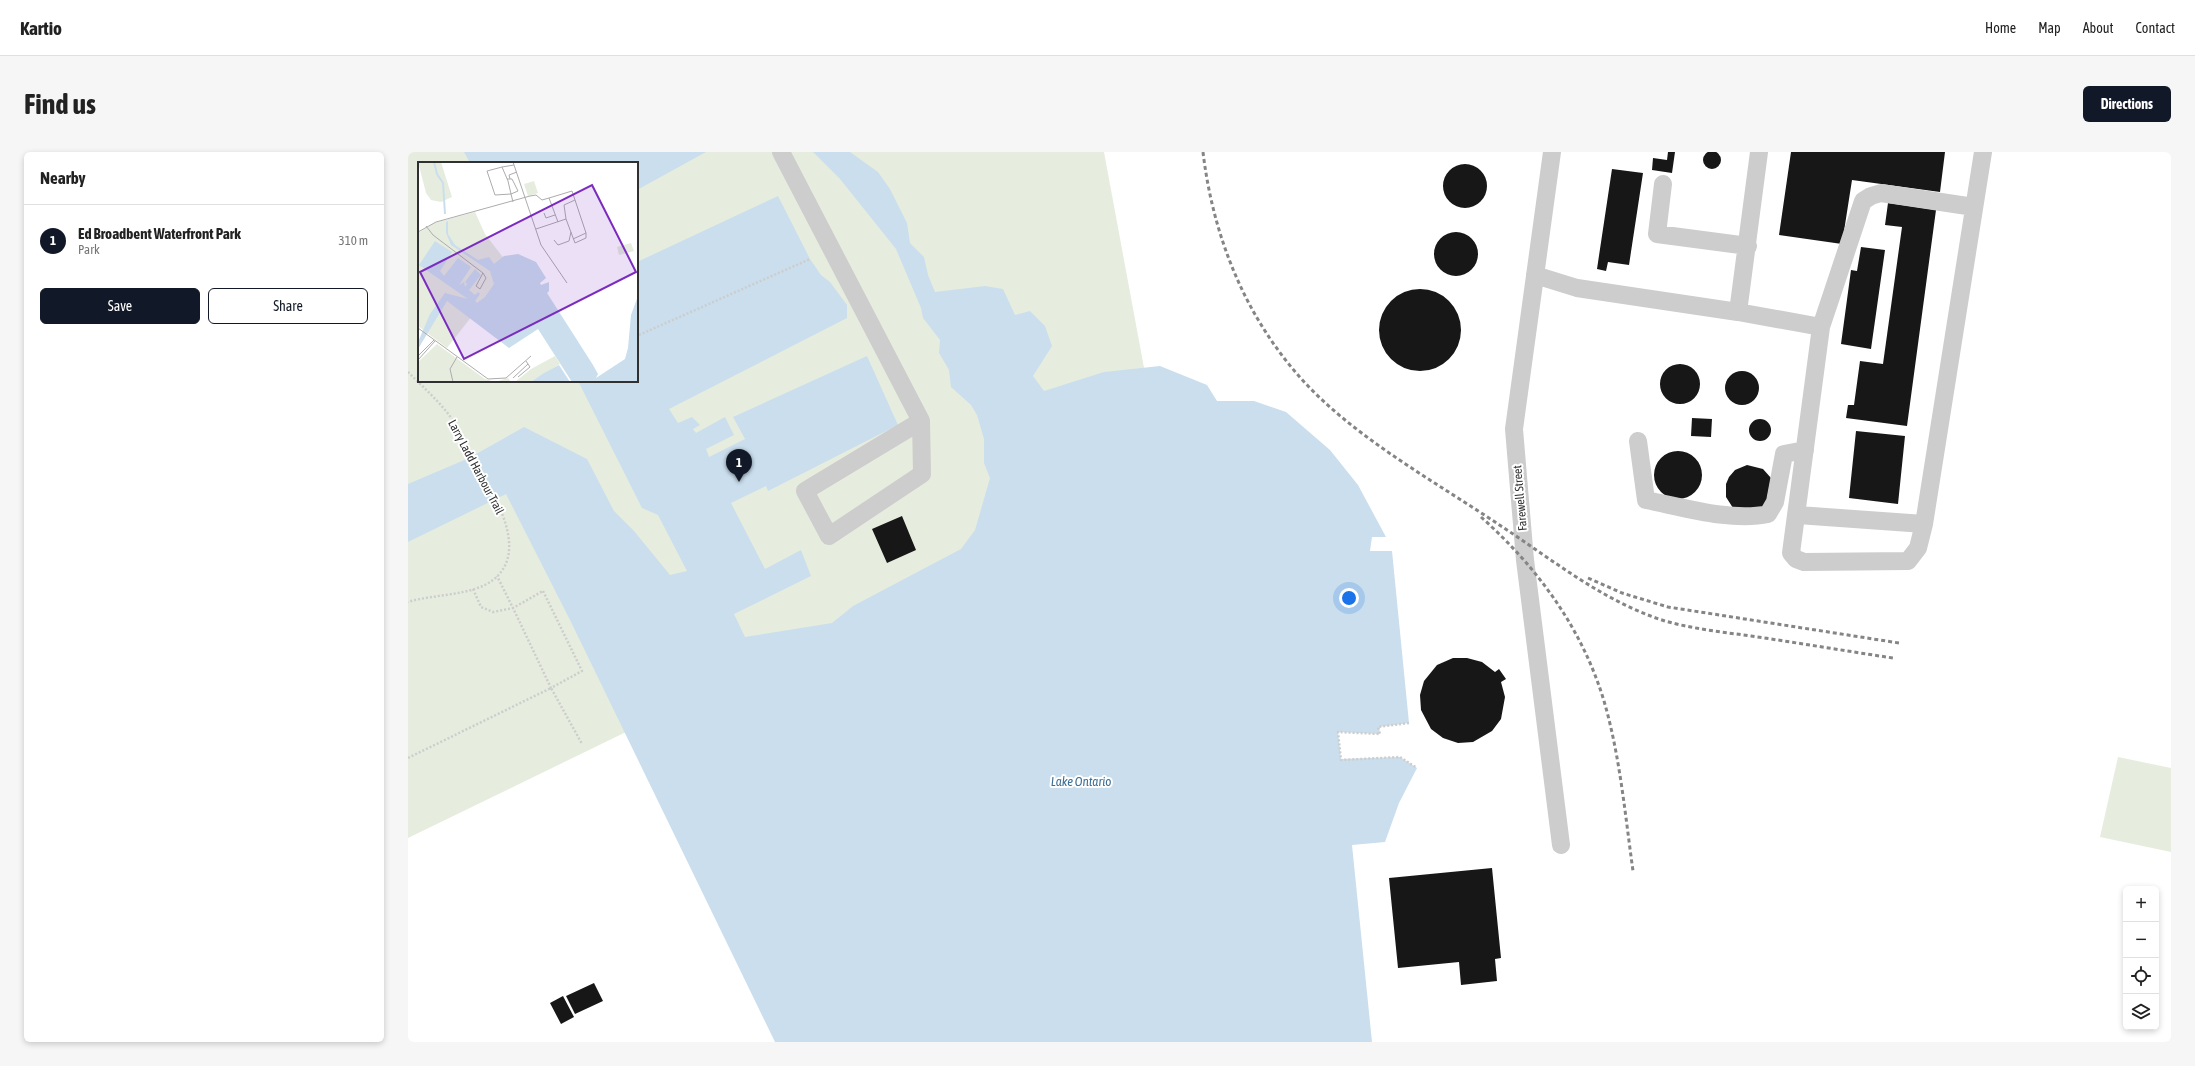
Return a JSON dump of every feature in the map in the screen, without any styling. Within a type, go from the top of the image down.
[{"type":"street","points":[[781,152],[921,421],[922,474],[829,536],[805,491],[921,421]]},
{"type":"street","name":"Farewell Street","points":[[1552,152],[1514,430],[1525,560],[1561,845]]},
{"type":"street","points":[[1738,312],[1748,246],[1759,152]]},
{"type":"street","points":[[1974,207],[1881,193],[1871,196],[1863,201],[1821,327],[1798,515],[1791,553],[1796,559],[1804,562],[1908,561],[1918,548],[1924,524],[1983,152]]},
{"type":"street","points":[[1663,184],[1658,234],[1748,246]]},
{"type":"street","points":[[1535,275],[1576,288],[1738,312],[1821,327]]},
{"type":"street","points":[[1638,441],[1646,500],[1721,514],[1754,517],[1768,514],[1775,502],[1784,454],[1805,450]]},
{"type":"street","points":[[1798,515],[1924,524]]},
{"type":"path","points":[[639,335],[810,259]]},
{"type":"path","name":"Larry Ladd Harbour Trail","points":[[408,372],[451,419],[473,456],[506,522],[509,552],[504,568],[497,576]]},
{"type":"path","points":[[408,602],[473,589],[497,576],[551,688],[582,744]]},
{"type":"path","points":[[408,758],[551,688],[582,671],[543,591],[512,608],[493,612],[481,607],[473,589]]},
{"type":"path","points":[[1409,723],[1378,727],[1380,734],[1338,732],[1341,760],[1400,757],[1417,768]]},
{"type":"green space","points":[[408,152],[1104,152],[1150,400],[991,564],[624,733],[408,838]]},
{"type":"green space","points":[[2118,757],[2171,768],[2171,852],[2100,837]]},
{"type":"water","points":[[464,152],[706,152],[638,189],[638,162],[469,162]]},
{"type":"water","name":"Lake Ontario","points":[[813,152],[850,152],[878,172],[890,189],[907,223],[910,243],[924,257],[928,275],[935,292],[985,286],[1003,289],[1015,315],[1030,311],[1045,326],[1052,346],[1033,376],[1044,391],[1104,372],[1160,366],[1207,385],[1217,401],[1254,401],[1286,412],[1330,450],[1358,485],[1386,537],[1372,537],[1370,551],[1392,551],[1409,723],[1379,727],[1380,734],[1338,732],[1341,759],[1400,757],[1417,768],[1399,803],[1385,842],[1352,845],[1372,1042],[775,1042],[571,622],[506,494],[408,542],[408,484],[469,458],[524,427],[587,459],[614,511],[634,531],[670,575],[687,571],[658,515],[642,508],[579,382],[638,382],[638,262],[778,196],[810,259],[821,275],[830,282],[847,305],[847,318],[669,409],[678,423],[692,417],[700,425],[693,429],[696,433],[725,417],[734,435],[706,449],[709,457],[745,439],[733,417],[867,356],[898,425],[768,491],[766,486],[731,503],[765,569],[801,550],[811,576],[734,614],[745,637],[832,623],[853,606],[961,549],[975,530],[990,478],[984,463],[984,439],[977,415],[971,405],[951,387],[949,370],[939,353],[940,340],[923,318],[921,308],[896,249],[840,179]]},
{"type":"building","points":[[1708,151],[1716,151],[1721,156],[1719,167],[1716,169],[1708,169],[1703,164],[1703,156]]},
{"type":"building","points":[[1668,152],[1675,152],[1672,173],[1652,170],[1653,158],[1667,160]]},
{"type":"building","points":[[1791,152],[1945,152],[1940,192],[1852,180],[1842,244],[1779,235]]},
{"type":"building","points":[[1465,164],[1477,168],[1483,174],[1487,186],[1483,198],[1477,204],[1465,208],[1453,204],[1447,198],[1443,186],[1447,174],[1453,168]]},
{"type":"building","points":[[1612,169],[1643,173],[1629,265],[1608,262],[1606,271],[1597,269]]},
{"type":"building","points":[[1888,203],[1936,210],[1907,426],[1846,418],[1848,405],[1854,405],[1860,361],[1883,364],[1902,227],[1885,225]]},
{"type":"building","points":[[1452,232],[1460,232],[1472,238],[1478,250],[1478,258],[1472,270],[1460,276],[1452,276],[1440,270],[1434,258],[1434,250],[1440,238]]},
{"type":"building","points":[[1861,247],[1885,250],[1871,349],[1841,344],[1851,270],[1857,271]]},
{"type":"building","points":[[1420,289],[1436,292],[1449,301],[1458,314],[1461,330],[1458,346],[1449,359],[1436,368],[1420,371],[1404,368],[1391,359],[1382,346],[1379,330],[1382,314],[1391,301],[1404,292]]},
{"type":"building","points":[[1676,364],[1684,364],[1691,367],[1697,373],[1700,384],[1697,395],[1691,401],[1684,404],[1676,404],[1669,401],[1663,395],[1660,388],[1660,380],[1663,373],[1669,367]]},
{"type":"building","points":[[1745,371],[1754,376],[1758,381],[1758,395],[1754,400],[1749,404],[1739,405],[1735,404],[1726,395],[1725,385],[1726,381],[1735,372]]},
{"type":"building","points":[[1692,418],[1712,419],[1711,437],[1691,436]]},
{"type":"building","points":[[1760,419],[1764,420],[1770,426],[1770,434],[1764,440],[1760,441],[1756,440],[1750,434],[1749,430],[1750,426],[1756,420]]},
{"type":"building","points":[[1856,431],[1905,436],[1898,504],[1849,498]]},
{"type":"building","points":[[1678,451],[1687,453],[1695,458],[1700,466],[1702,475],[1700,484],[1695,492],[1687,497],[1678,499],[1669,497],[1661,492],[1656,484],[1654,475],[1656,466],[1661,458],[1669,453]]},
{"type":"building","points":[[1747,465],[1763,469],[1771,478],[1765,509],[1733,508],[1726,497],[1726,484],[1729,477],[1735,470]]},
{"type":"building","points":[[902,516],[916,550],[887,563],[872,529]]},
{"type":"building","points":[[1453,658],[1467,658],[1482,662],[1495,672],[1499,669],[1506,679],[1501,682],[1505,697],[1501,719],[1492,731],[1473,742],[1458,743],[1443,738],[1431,729],[1421,710],[1420,695],[1424,681],[1437,665]]},
{"type":"building","points":[[1492,868],[1501,958],[1495,959],[1497,981],[1461,985],[1459,962],[1398,968],[1389,878]]},
{"type":"building","points":[[594,983],[603,1001],[575,1014],[566,996]]},
{"type":"building","points":[[563,996],[574,1017],[561,1024],[550,1003]]},
{"type":"railway","points":[[1203,152],[1208,187],[1216,221],[1240,286],[1256,316],[1296,373],[1340,416],[1384,450],[1600,592],[1643,613],[1665,621],[1697,628],[1893,658]]},
{"type":"railway","points":[[1481,517],[1521,557],[1555,600],[1583,648],[1595,674],[1610,722],[1622,785],[1633,871]]},
{"type":"railway","points":[[1588,578],[1622,593],[1668,607],[1899,643]]},
{"type":"place","name":"Ed Broadbent Waterfront Park","points":[[739,482]]}]
